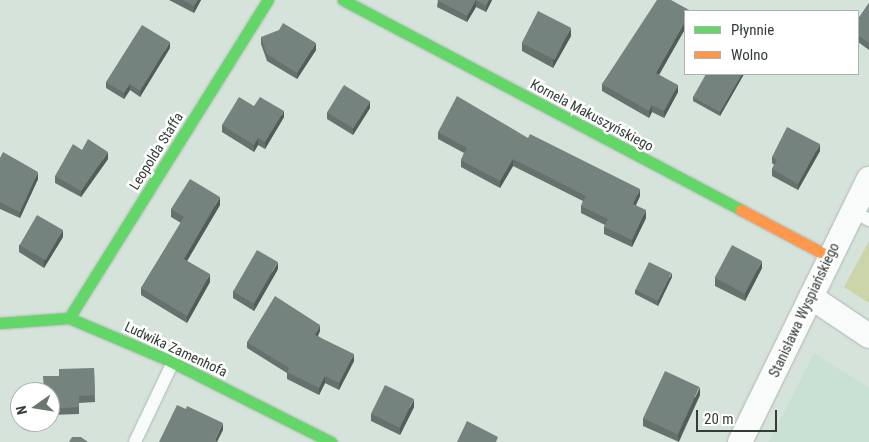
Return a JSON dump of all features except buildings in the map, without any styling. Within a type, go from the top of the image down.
[{"type":"street","name":"Leopolda Staffa","points":[[70,318],[268,0]]},
{"type":"street","name":"Kornela Makuszyńskiego","points":[[343,0],[828,256]]},
{"type":"street","name":"Stanisława Wyspiańskiego","points":[[740,442],[811,297],[828,256],[860,215],[869,179]]},
{"type":"street","points":[[811,297],[869,336]]},
{"type":"street","name":"Ludwika Zamenhofa","points":[[0,323],[70,318],[173,362],[331,442]]},
{"type":"lane","points":[[135,442],[173,362]]},
{"type":"shaded area","points":[[814,353],[869,388],[869,442],[769,442]]},
{"type":"green space","points":[[869,241],[869,303],[844,287]]},
{"type":"traffic: fast","points":[[69,318],[268,0]]},
{"type":"traffic: fast","points":[[343,0],[741,210]]},
{"type":"traffic: fast","points":[[0,323],[69,318],[166,359],[331,442]]},
{"type":"traffic: slow","points":[[741,210],[828,256]]}]
